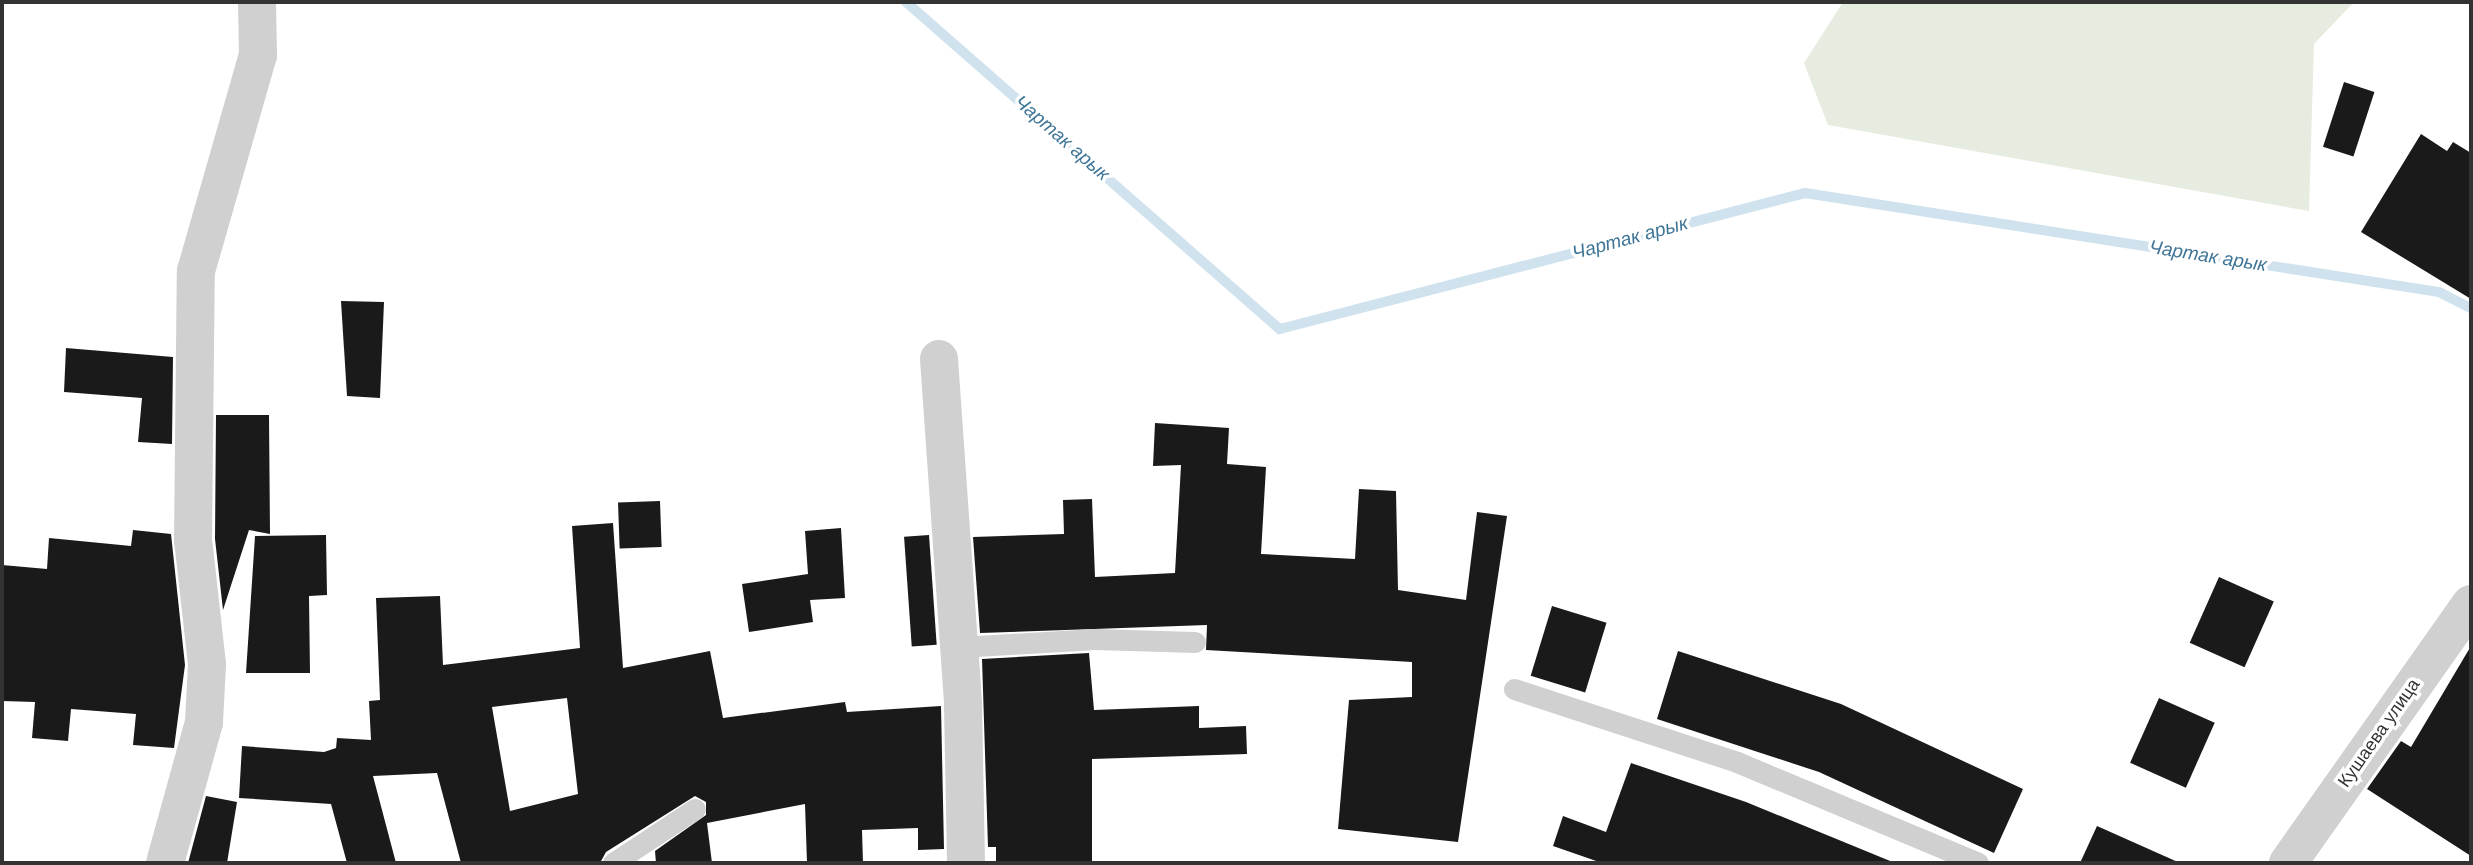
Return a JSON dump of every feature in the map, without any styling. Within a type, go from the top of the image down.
[{"type":"street","points":[[165,863],[204,722],[207,664],[193,540],[196,271],[258,55],[257,2]]},
{"type":"street","points":[[939,359],[960,647],[966,863]]},
{"type":"street","name":"Кушаева улица","points":[[2288,863],[2467,618]]},
{"type":"lane","points":[[960,647],[1095,639],[1195,642]]},
{"type":"lane","points":[[1514,689],[1737,762],[1978,863]]},
{"type":"lane","points":[[612,863],[695,809]]},
{"type":"shaded area","points":[[1843,2],[2354,2],[2314,44],[2309,211],[1828,125],[1804,63]]},
{"type":"building","points":[[2344,82],[2374,92],[2353,157],[2323,147]]},
{"type":"building","points":[[2421,134],[2447,151],[2453,142],[2471,153],[2471,299],[2361,232]]},
{"type":"building","points":[[341,301],[384,302],[380,398],[347,396]]},
{"type":"building","points":[[66,348],[173,357],[172,444],[138,442],[142,398],[64,392]]},
{"type":"building","points":[[216,415],[269,415],[270,534],[249,530],[223,610],[215,539]]},
{"type":"building","points":[[1155,423],[1229,428],[1227,464],[1266,467],[1261,554],[1355,559],[1359,489],[1396,491],[1398,590],[1466,600],[1477,512],[1507,516],[1458,842],[1338,829],[1349,700],[1412,697],[1412,662],[1206,650],[1207,625],[980,633],[973,537],[1064,534],[1063,500],[1092,499],[1095,577],[1175,573],[1181,465],[1153,466]]},
{"type":"building","points":[[660,501],[662,547],[620,548],[618,502]]},
{"type":"building","points":[[613,523],[623,668],[710,651],[723,718],[845,702],[847,712],[941,706],[944,849],[918,850],[918,828],[862,830],[863,863],[807,863],[805,804],[707,823],[712,863],[656,863],[655,851],[706,815],[706,802],[695,796],[606,852],[600,863],[461,863],[437,773],[373,776],[396,863],[347,863],[331,804],[239,798],[242,746],[324,752],[336,748],[337,738],[371,740],[369,701],[380,700],[376,598],[440,596],[443,665],[580,648],[572,526]],"holes":[[[567,698],[578,794],[510,811],[492,707]]]},
{"type":"building","points":[[841,528],[845,598],[810,600],[813,622],[749,632],[742,584],[808,574],[805,531]]},
{"type":"building","points":[[133,530],[171,534],[185,665],[174,748],[133,745],[136,714],[71,709],[68,741],[32,738],[35,702],[2,701],[2,565],[47,569],[49,538],[131,546]]},
{"type":"building","points":[[326,535],[327,595],[309,596],[310,673],[246,673],[255,536]]},
{"type":"building","points":[[929,535],[937,645],[912,646],[904,537]]},
{"type":"building","points":[[2219,577],[2274,601],[2245,667],[2190,643]]},
{"type":"building","points":[[1552,606],[1607,623],[1585,692],[1531,676]]},
{"type":"building","points":[[2471,646],[2471,856],[2367,789],[2401,741],[2411,747]]},
{"type":"building","points":[[1678,651],[1841,704],[2023,789],[1994,853],[1819,772],[1657,719]]},
{"type":"building","points":[[1089,653],[1094,710],[1199,706],[1199,728],[1246,726],[1247,754],[1092,759],[1092,863],[996,863],[996,847],[988,847],[982,659]]},
{"type":"building","points":[[2159,698],[2215,723],[2186,788],[2130,763]]},
{"type":"building","points":[[1631,763],[1746,802],[1895,863],[1602,863],[1553,846],[1563,816],[1606,832]]},
{"type":"building","points":[[206,796],[237,802],[227,863],[188,863]]},
{"type":"building","points":[[2097,826],[2180,863],[2080,863]]},
{"type":"waterway","name":"Чартак арык","points":[[906,2],[1280,329],[1805,193],[2439,292],[2471,308]]}]
